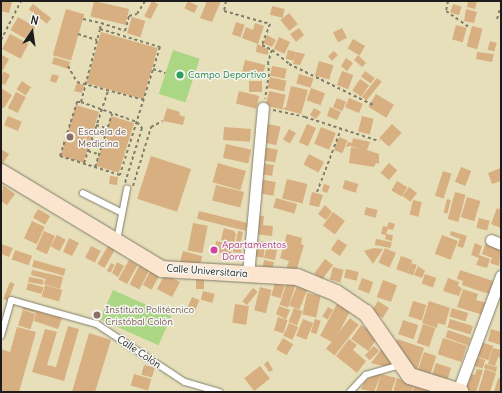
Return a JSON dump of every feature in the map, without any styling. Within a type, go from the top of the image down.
[{"type":"street","points":[[248,275],[263,108]]},
{"type":"street","name":"Calle Universitaria","points":[[1,172],[162,269],[297,277],[336,293],[366,313],[403,364]]},
{"type":"street","points":[[403,364],[410,376],[460,391],[501,276]]},
{"type":"lane","points":[[116,242],[121,212],[127,189]]},
{"type":"lane","points":[[84,193],[121,212]]},
{"type":"lane","name":"Calle Colón","points":[[1,336],[11,300],[97,324],[185,382],[220,392]]},
{"type":"lane","points":[[350,392],[366,375],[403,364]]},
{"type":"path","points":[[1,40],[21,1]]},
{"type":"path","points":[[83,19],[102,23],[125,31],[129,16],[137,14],[145,1]]},
{"type":"path","points":[[226,1],[224,11],[270,24],[262,45],[272,50],[289,64],[373,105]]},
{"type":"path","points":[[448,1],[446,11],[469,27]]},
{"type":"path","points":[[497,19],[501,6]]},
{"type":"path","points":[[81,102],[102,23]]},
{"type":"path","points":[[100,29],[160,47],[144,100],[137,122],[132,137],[120,175],[60,156],[77,102],[103,109],[112,112],[112,114],[137,122],[142,128],[123,188],[132,190],[151,127],[163,121]]},
{"type":"path","points":[[78,34],[97,40]]},
{"type":"path","points":[[272,50],[268,62],[270,74],[263,108],[305,117],[379,141]]},
{"type":"path","points":[[68,66],[77,82],[144,100]]},
{"type":"path","points":[[153,69],[165,73]]},
{"type":"path","points":[[84,164],[108,91]]},
{"type":"path","points":[[95,167],[112,114]]},
{"type":"path","points":[[96,125],[107,128]]},
{"type":"path","points":[[317,192],[341,129]]},
{"type":"path","points":[[132,137],[138,139]]},
{"type":"path","points":[[129,147],[135,149]]},
{"type":"path","points":[[88,151],[99,154]]},
{"type":"path","points":[[124,163],[130,165]]},
{"type":"green space","name":"Campo Deportivo","points":[[173,50],[200,59],[185,102],[159,94]]},
{"type":"green space","points":[[113,290],[171,316],[158,345],[100,319]]},
{"type":"building","points":[[1,1],[12,2],[9,13],[1,11]]},
{"type":"building","points":[[94,1],[129,9],[125,25],[90,17]]},
{"type":"building","points":[[152,1],[158,4],[151,19],[144,16]]},
{"type":"building","points":[[188,1],[198,6],[194,13],[184,8]]},
{"type":"building","points":[[207,1],[221,1],[212,22],[200,18]]},
{"type":"building","points":[[468,1],[477,1],[475,9],[467,7]]},
{"type":"building","points":[[33,4],[51,18],[47,24],[29,10]]},
{"type":"building","points":[[453,4],[462,7],[459,15],[450,13]]},
{"type":"building","points":[[272,6],[285,9],[283,18],[270,15]]},
{"type":"building","points":[[66,9],[84,14],[71,60],[53,55]]},
{"type":"building","points":[[466,9],[477,12],[474,23],[464,21]]},
{"type":"building","points":[[289,13],[298,24],[289,31],[280,20]]},
{"type":"building","points":[[18,17],[35,27],[28,40],[10,30]]},
{"type":"building","points":[[132,17],[145,21],[140,37],[127,33]]},
{"type":"building","points":[[236,22],[245,25],[241,37],[232,34]]},
{"type":"building","points":[[255,23],[264,26],[258,44],[242,38],[246,27],[253,30]]},
{"type":"building","points":[[456,25],[467,28],[463,42],[452,39]]},
{"type":"building","points":[[472,26],[483,29],[477,49],[467,46]]},
{"type":"building","points":[[299,28],[304,35],[296,42],[290,34]]},
{"type":"building","points":[[342,28],[347,38],[338,42],[333,33]]},
{"type":"building","points":[[101,32],[158,48],[143,99],[86,83]]},
{"type":"building","points":[[10,34],[29,44],[21,59],[2,49]]},
{"type":"building","points":[[267,35],[276,40],[272,47],[263,43]]},
{"type":"building","points":[[279,37],[290,42],[285,54],[274,49]]},
{"type":"building","points":[[353,39],[365,46],[360,56],[348,49]]},
{"type":"building","points":[[490,41],[497,43],[494,52],[488,50]]},
{"type":"building","points":[[257,44],[268,49],[268,55],[256,52]]},
{"type":"building","points":[[288,50],[296,52],[294,61],[286,59]]},
{"type":"building","points":[[334,51],[338,55],[332,61],[328,56]]},
{"type":"building","points":[[296,52],[305,54],[300,65],[293,64]]},
{"type":"building","points":[[477,52],[494,54],[492,62],[476,59]]},
{"type":"building","points":[[2,55],[9,59],[3,70],[1,69]]},
{"type":"building","points":[[358,55],[366,63],[362,67],[354,60]]},
{"type":"building","points":[[54,57],[70,62],[68,69],[52,64]]},
{"type":"building","points":[[346,58],[353,63],[347,71],[341,66]]},
{"type":"building","points":[[245,60],[265,65],[262,79],[242,74]]},
{"type":"building","points":[[319,61],[333,65],[329,80],[315,75]]},
{"type":"building","points":[[272,66],[287,69],[285,79],[270,76]]},
{"type":"building","points":[[3,71],[10,75],[5,85],[1,83]]},
{"type":"building","points":[[342,71],[353,75],[348,89],[337,85]]},
{"type":"building","points":[[365,71],[375,78],[371,84],[361,77]]},
{"type":"building","points":[[52,74],[59,76],[56,83],[50,81]]},
{"type":"building","points":[[299,74],[313,78],[311,88],[296,84]]},
{"type":"building","points":[[270,77],[287,81],[284,92],[268,88]]},
{"type":"building","points":[[377,78],[382,82],[367,100],[362,97]]},
{"type":"building","points":[[360,79],[369,85],[361,97],[352,91]]},
{"type":"building","points":[[22,81],[31,87],[26,95],[16,89]]},
{"type":"building","points":[[249,81],[262,81],[262,92],[249,92]]},
{"type":"building","points":[[77,83],[84,85],[82,93],[74,91]]},
{"type":"building","points":[[291,86],[308,90],[301,114],[282,109],[286,107]]},
{"type":"building","points":[[1,88],[12,95],[4,108],[1,107]]},
{"type":"building","points":[[311,88],[325,93],[321,105],[307,100]]},
{"type":"building","points":[[239,91],[259,96],[256,109],[236,104]]},
{"type":"building","points":[[269,91],[286,95],[282,109],[266,106]]},
{"type":"building","points":[[16,92],[26,97],[18,113],[8,108]]},
{"type":"building","points":[[376,94],[394,105],[386,118],[368,107]]},
{"type":"building","points":[[337,98],[346,102],[342,111],[333,107]]},
{"type":"building","points":[[349,98],[363,104],[359,113],[345,107]]},
{"type":"building","points":[[76,105],[99,112],[83,163],[61,156]]},
{"type":"building","points":[[330,107],[341,112],[337,120],[327,116]]},
{"type":"building","points":[[167,108],[180,112],[179,115],[185,117],[183,125],[163,121]]},
{"type":"building","points":[[314,108],[321,112],[316,119],[310,115]]},
{"type":"building","points":[[8,116],[22,122],[18,131],[4,125]]},
{"type":"building","points":[[111,116],[134,123],[119,173],[96,166]]},
{"type":"building","points":[[362,116],[374,119],[370,134],[358,132]]},
{"type":"building","points":[[264,123],[281,127],[276,145],[260,142]]},
{"type":"building","points":[[307,124],[316,128],[308,146],[299,142]]},
{"type":"building","points":[[392,124],[402,133],[389,147],[379,138]]},
{"type":"building","points":[[224,127],[251,129],[250,142],[223,140]]},
{"type":"building","points":[[321,127],[336,133],[329,150],[314,144]]},
{"type":"building","points":[[289,129],[296,133],[290,143],[283,139]]},
{"type":"building","points":[[339,137],[347,140],[342,153],[334,150]]},
{"type":"building","points":[[353,138],[370,142],[367,150],[379,154],[379,164],[376,163],[374,167],[349,163],[351,147],[360,149],[351,146],[346,147],[348,142],[352,143]]},
{"type":"building","points":[[226,144],[251,150],[248,163],[223,158]]},
{"type":"building","points":[[263,147],[278,150],[275,163],[261,160]]},
{"type":"building","points":[[1,149],[9,154],[2,165],[1,164]]},
{"type":"building","points":[[309,154],[324,162],[318,173],[303,165]]},
{"type":"building","points":[[151,156],[191,169],[177,212],[137,199]]},
{"type":"building","points":[[218,163],[246,171],[240,190],[212,182]]},
{"type":"building","points":[[261,163],[274,165],[272,176],[259,174]]},
{"type":"building","points":[[389,163],[397,170],[389,180],[380,173]]},
{"type":"building","points":[[461,167],[471,171],[465,186],[455,182]]},
{"type":"building","points":[[501,168],[501,181],[492,184],[488,173]]},
{"type":"building","points":[[443,171],[452,174],[444,199],[435,196]]},
{"type":"building","points":[[110,176],[118,177],[117,185],[109,184]]},
{"type":"building","points":[[259,179],[276,182],[273,196],[257,193]]},
{"type":"building","points":[[287,179],[307,184],[303,203],[282,198]]},
{"type":"building","points":[[345,180],[358,184],[356,193],[342,189]]},
{"type":"building","points":[[397,181],[407,187],[402,197],[391,190]]},
{"type":"building","points":[[324,184],[330,186],[327,193],[322,191]]},
{"type":"building","points":[[3,185],[15,194],[7,205],[1,201]]},
{"type":"building","points":[[216,185],[244,192],[240,208],[212,201]]},
{"type":"building","points":[[409,187],[417,193],[410,202],[402,196]]},
{"type":"building","points":[[312,192],[323,195],[319,207],[309,205]]},
{"type":"building","points":[[455,192],[466,195],[458,222],[448,219]]},
{"type":"building","points":[[467,197],[480,201],[474,221],[461,217]]},
{"type":"building","points":[[276,198],[297,204],[294,214],[273,208]]},
{"type":"building","points":[[447,199],[451,200],[447,214],[444,213]]},
{"type":"building","points":[[413,200],[422,202],[418,217],[410,215]]},
{"type":"building","points":[[325,205],[332,212],[326,220],[318,214]]},
{"type":"building","points":[[366,207],[378,210],[376,218],[364,215]]},
{"type":"building","points":[[497,208],[501,210],[501,228],[491,224]]},
{"type":"building","points":[[38,209],[50,216],[45,225],[33,218]]},
{"type":"building","points":[[199,211],[248,223],[246,231],[197,219]]},
{"type":"building","points":[[333,212],[345,221],[335,235],[323,226]]},
{"type":"building","points":[[255,215],[264,216],[263,225],[273,226],[272,236],[254,234]]},
{"type":"building","points":[[479,218],[490,221],[487,231],[476,228]]},
{"type":"building","points":[[32,221],[45,227],[37,244],[24,238]]},
{"type":"building","points":[[389,222],[395,224],[393,230],[388,229],[386,234],[393,235],[392,241],[385,239],[386,235],[381,234],[383,226],[387,227]]},
{"type":"building","points":[[193,223],[208,226],[202,253],[188,250]]},
{"type":"building","points":[[224,228],[234,231],[236,234],[234,243],[221,240]]},
{"type":"building","points":[[44,231],[55,236],[47,254],[36,249]]},
{"type":"building","points":[[238,231],[243,232],[240,245],[236,244]]},
{"type":"building","points":[[451,231],[467,236],[463,248],[457,246],[460,239],[450,235]]},
{"type":"building","points":[[287,234],[302,238],[301,244],[304,245],[296,272],[286,269],[289,261],[280,258]]},
{"type":"building","points":[[57,235],[66,240],[59,251],[51,246]]},
{"type":"building","points":[[442,235],[458,241],[451,260],[435,254]]},
{"type":"building","points":[[69,238],[79,243],[72,256],[63,252]]},
{"type":"building","points":[[338,239],[347,245],[340,256],[331,250]]},
{"type":"building","points":[[376,239],[392,242],[391,248],[375,245]]},
{"type":"building","points":[[254,240],[266,242],[263,258],[251,256]]},
{"type":"building","points":[[216,241],[233,244],[231,255],[214,252]]},
{"type":"building","points":[[486,242],[501,247],[499,266],[490,263],[492,258],[482,254]]},
{"type":"building","points":[[475,243],[482,246],[479,255],[490,259],[487,268],[476,265],[479,258],[471,255]]},
{"type":"building","points":[[1,244],[13,248],[9,257],[1,254]]},
{"type":"building","points":[[109,244],[116,248],[104,268],[98,264]]},
{"type":"building","points":[[234,245],[242,246],[241,253],[233,252]]},
{"type":"building","points":[[91,246],[101,251],[95,263],[85,258]]},
{"type":"building","points":[[267,247],[277,250],[275,260],[264,258]]},
{"type":"building","points":[[374,248],[383,249],[373,264],[364,251]]},
{"type":"building","points":[[385,248],[396,253],[389,267],[378,263]]},
{"type":"building","points":[[15,250],[32,256],[29,265],[12,259]]},
{"type":"building","points":[[183,251],[202,256],[199,269],[180,264]]},
{"type":"building","points":[[401,256],[412,260],[407,273],[396,269]]},
{"type":"building","points":[[325,259],[333,265],[322,279],[314,273]]},
{"type":"building","points":[[34,260],[66,269],[64,276],[32,267]]},
{"type":"building","points":[[129,260],[138,265],[127,284],[118,279]]},
{"type":"building","points":[[264,260],[274,262],[272,269],[263,267]]},
{"type":"building","points":[[117,262],[124,266],[118,277],[112,273]]},
{"type":"building","points":[[111,263],[115,265],[110,273],[107,271]]},
{"type":"building","points":[[411,263],[417,265],[413,275],[408,273]]},
{"type":"building","points":[[140,264],[150,269],[139,289],[130,284]]},
{"type":"building","points":[[418,266],[425,271],[422,278],[414,275]]},
{"type":"building","points":[[333,267],[344,270],[340,282],[330,280]]},
{"type":"building","points":[[346,269],[359,272],[357,281],[344,278]]},
{"type":"building","points":[[32,270],[63,277],[60,289],[44,284],[46,279],[31,275]]},
{"type":"building","points":[[151,270],[160,275],[152,290],[143,285]]},
{"type":"building","points":[[460,270],[493,281],[489,294],[462,285],[463,281],[457,279]]},
{"type":"building","points":[[165,274],[180,282],[172,297],[157,289]]},
{"type":"building","points":[[425,274],[436,278],[433,288],[422,283]]},
{"type":"building","points":[[29,277],[44,280],[43,285],[28,282]]},
{"type":"building","points":[[362,278],[373,282],[369,293],[358,289]]},
{"type":"building","points":[[448,278],[459,282],[458,286],[462,288],[459,296],[443,291]]},
{"type":"building","points":[[196,279],[204,279],[204,289],[196,289]]},
{"type":"building","points":[[383,280],[397,285],[391,302],[377,297]]},
{"type":"building","points":[[10,282],[15,284],[8,301],[3,299]]},
{"type":"building","points":[[287,282],[296,285],[288,308],[280,305]]},
{"type":"building","points":[[28,283],[43,287],[42,294],[26,290]]},
{"type":"building","points":[[275,283],[285,286],[281,298],[271,295]]},
{"type":"building","points":[[45,285],[62,290],[59,301],[42,297]]},
{"type":"building","points":[[297,286],[307,290],[299,310],[289,305]]},
{"type":"building","points":[[260,287],[272,290],[266,313],[254,310]]},
{"type":"building","points":[[253,288],[258,292],[247,305],[242,301]]},
{"type":"building","points":[[463,289],[478,294],[476,300],[487,303],[483,315],[457,307]]},
{"type":"building","points":[[203,291],[215,294],[212,303],[201,300]]},
{"type":"building","points":[[307,293],[321,296],[316,317],[302,315]]},
{"type":"building","points":[[192,297],[199,300],[195,311],[187,308]]},
{"type":"building","points":[[378,301],[389,308],[383,318],[372,311]]},
{"type":"building","points":[[413,301],[426,305],[422,320],[408,316]]},
{"type":"building","points":[[429,301],[450,308],[445,325],[438,323],[437,328],[422,323]]},
{"type":"building","points":[[235,304],[249,306],[246,325],[232,323]]},
{"type":"building","points":[[337,304],[350,311],[333,343],[320,336]]},
{"type":"building","points":[[279,306],[290,310],[286,319],[276,314]]},
{"type":"building","points":[[23,307],[62,318],[58,329],[34,321],[36,313],[22,309]]},
{"type":"building","points":[[328,307],[333,310],[327,320],[322,316]]},
{"type":"building","points":[[294,308],[302,311],[297,325],[289,322]]},
{"type":"building","points":[[452,308],[468,313],[466,322],[449,317]]},
{"type":"building","points":[[23,310],[35,314],[30,329],[18,325]]},
{"type":"building","points":[[278,317],[288,320],[283,333],[274,330]]},
{"type":"building","points":[[350,318],[359,325],[335,356],[326,349]]},
{"type":"building","points":[[303,319],[313,323],[306,340],[296,336]]},
{"type":"building","points":[[315,319],[321,321],[316,334],[311,332]]},
{"type":"building","points":[[450,319],[473,326],[470,335],[447,328]]},
{"type":"building","points":[[403,320],[418,325],[414,339],[398,334]]},
{"type":"building","points":[[289,323],[298,327],[292,340],[283,336]]},
{"type":"building","points":[[423,324],[435,328],[429,347],[417,343]]},
{"type":"building","points":[[361,325],[378,337],[368,351],[351,339]]},
{"type":"building","points":[[68,326],[79,329],[64,381],[32,372],[45,329],[57,332],[47,365],[56,367]]},
{"type":"building","points":[[17,327],[36,332],[19,392],[1,392],[1,349],[10,352]]},
{"type":"building","points":[[491,329],[501,332],[501,345],[488,341]]},
{"type":"building","points":[[448,330],[471,338],[468,345],[445,338]]},
{"type":"building","points":[[89,333],[111,340],[95,392],[72,392]]},
{"type":"building","points":[[283,338],[293,344],[287,355],[276,349]]},
{"type":"building","points":[[443,338],[467,346],[462,362],[438,354]]},
{"type":"building","points":[[349,339],[357,345],[353,350],[366,361],[357,373],[336,356]]},
{"type":"building","points":[[397,339],[424,348],[417,370],[404,365],[395,348]]},
{"type":"building","points":[[478,341],[493,346],[489,360],[473,355]]},
{"type":"building","points":[[374,346],[379,351],[370,360],[365,355]]},
{"type":"building","points":[[383,347],[393,362],[387,367],[371,363]]},
{"type":"building","points":[[493,348],[501,350],[501,358],[498,357],[495,366],[488,364]]},
{"type":"building","points":[[424,352],[436,356],[430,375],[418,371]]},
{"type":"building","points":[[473,356],[485,360],[483,369],[470,365]]},
{"type":"building","points":[[268,361],[273,370],[269,372],[264,364]]},
{"type":"building","points":[[436,363],[451,368],[447,382],[431,377]]},
{"type":"building","points":[[485,364],[497,367],[496,372],[484,368]]},
{"type":"building","points":[[144,365],[155,368],[152,378],[141,375]]},
{"type":"building","points":[[260,366],[270,379],[254,391],[244,378]]},
{"type":"building","points":[[477,369],[483,370],[476,392],[462,389],[467,373],[475,375]]},
{"type":"building","points":[[485,369],[496,373],[490,392],[478,392]]},
{"type":"building","points":[[376,373],[381,374],[374,392],[361,389],[365,381]]},
{"type":"building","points":[[134,374],[151,379],[148,390],[131,386]]},
{"type":"building","points":[[381,374],[396,378],[391,392],[376,392]]},
{"type":"building","points":[[397,378],[414,384],[411,392],[393,392]]},
{"type":"building","points":[[498,378],[501,379],[501,392],[494,392]]},
{"type":"building","points":[[415,382],[434,388],[432,392],[412,392]]},
{"type":"place","name":"Campo Deportivo","points":[[180,75]]},
{"type":"place","name":"Escuela de Medicina","points":[[70,137]]},
{"type":"place","name":"Apartamentos Dora","points":[[214,250]]},
{"type":"place","name":"Instituto Politécnico Cristóbal Colón","points":[[97,315]]}]
